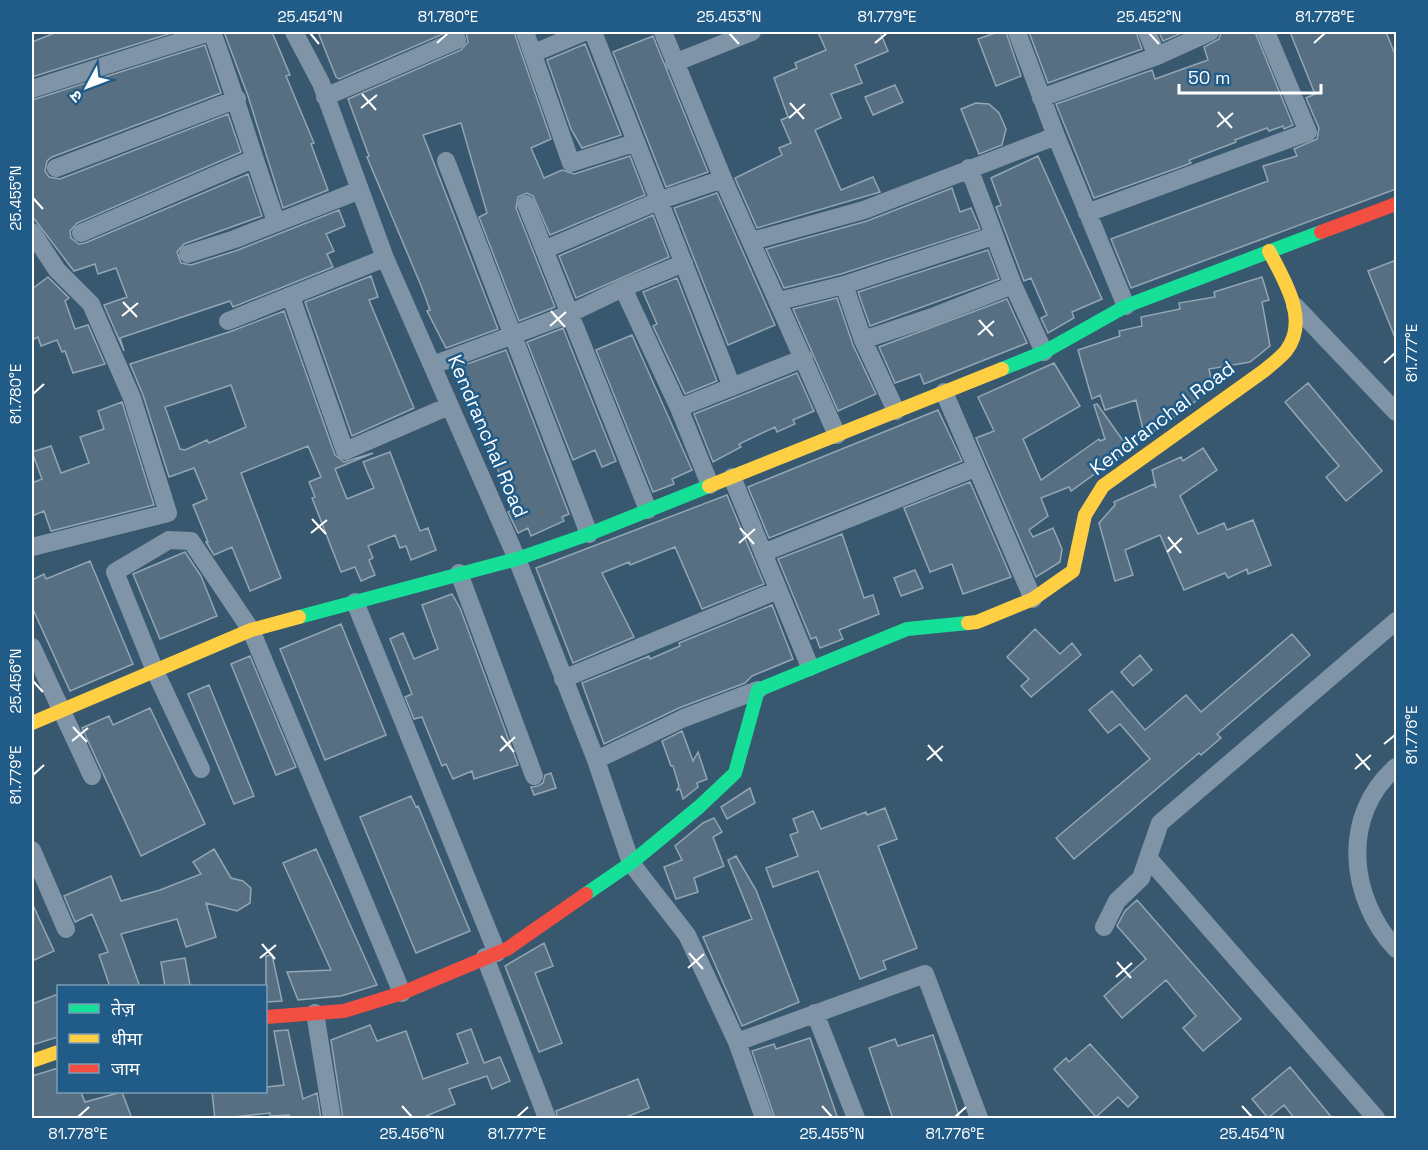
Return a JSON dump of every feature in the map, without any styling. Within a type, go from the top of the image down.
[{"type":"street","points":[[32,89],[211,32],[237,99],[253,159],[276,221]]},
{"type":"street","name":"Kendranchal Road","points":[[294,32],[325,97],[385,258],[517,559],[596,760],[631,863],[687,935],[737,1042],[764,1119]]},
{"type":"street","points":[[325,97],[457,40],[454,32]]},
{"type":"street","points":[[525,32],[534,52],[571,163],[634,143]]},
{"type":"street","points":[[534,52],[584,32]]},
{"type":"street","points":[[593,32],[634,143],[732,387]]},
{"type":"street","points":[[663,32],[723,179],[837,435]]},
{"type":"street","points":[[674,63],[752,32]]},
{"type":"street","points":[[1017,32],[1056,136],[1126,306]]},
{"type":"street","points":[[1147,32],[1157,56]]},
{"type":"street","points":[[1041,98],[1157,56],[1210,32]]},
{"type":"street","points":[[1087,213],[1308,132],[1266,32]]},
{"type":"street","points":[[56,168],[237,99]]},
{"type":"street","points":[[752,242],[864,210],[1056,136]]},
{"type":"street","points":[[81,233],[253,159]]},
{"type":"street","points":[[446,161],[590,534]]},
{"type":"street","points":[[969,168],[1012,285],[1044,352]]},
{"type":"street","points":[[546,249],[658,201],[723,179]]},
{"type":"street","points":[[188,254],[235,239],[360,190]]},
{"type":"street","points":[[526,204],[546,249],[569,314],[648,510]]},
{"type":"street","points":[[32,723],[251,630],[517,559],[590,534],[1044,352],[1126,306],[1396,204]]},
{"type":"street","points":[[32,232],[57,270],[91,304],[132,398],[168,513],[32,547]]},
{"type":"street","points":[[779,301],[844,285],[993,236]]},
{"type":"street","name":"Kendranchal Road","points":[[758,690],[907,629],[977,622],[1033,599],[1073,571],[1085,515],[1104,486],[1288,350],[1295,333],[1295,306],[1269,251]]},
{"type":"street","points":[[228,321],[385,258]]},
{"type":"street","points":[[433,365],[569,314],[623,288],[684,263]]},
{"type":"street","points":[[844,285],[863,340],[896,411]]},
{"type":"street","points":[[863,340],[932,317],[1012,285]]},
{"type":"street","points":[[623,288],[679,408],[710,485]]},
{"type":"street","points":[[291,297],[345,451],[450,406]]},
{"type":"street","points":[[1295,306],[1396,412]]},
{"type":"street","points":[[679,408],[804,358]]},
{"type":"street","points":[[944,392],[1033,599]]},
{"type":"street","points":[[763,553],[975,468]]},
{"type":"street","points":[[732,477],[810,667]]},
{"type":"street","points":[[201,769],[155,671],[115,572],[169,540],[190,541],[251,630],[402,993]]},
{"type":"street","points":[[459,573],[534,776]]},
{"type":"street","points":[[563,679],[778,590]]},
{"type":"street","points":[[355,602],[491,955],[547,1119]]},
{"type":"street","points":[[1104,927],[1117,901],[1141,878],[1160,822],[1396,621]]},
{"type":"street","points":[[32,646],[92,776]]},
{"type":"street","points":[[596,760],[684,718],[758,690]]},
{"type":"street","points":[[267,1017],[344,1011],[402,993],[507,949],[631,863],[699,807],[735,773],[758,690]]},
{"type":"street","points":[[1396,767],[1382,779],[1362,820],[1356,845],[1360,883],[1379,930],[1396,949]]},
{"type":"street","points":[[32,850],[66,930]]},
{"type":"street","points":[[1149,859],[1376,1119]]},
{"type":"street","points":[[737,1042],[925,974],[979,1119]]},
{"type":"street","points":[[815,1012],[856,1119]]},
{"type":"street","points":[[315,1013],[332,1119]]},
{"type":"street","points":[[32,1061],[57,1053]]},
{"type":"building","points":[[57,32],[175,32],[32,77],[32,42]]},
{"type":"building","points":[[224,32],[272,32],[290,75],[286,76],[314,143],[311,144],[328,190],[283,208],[248,96]]},
{"type":"building","points":[[318,32],[443,32],[443,34],[339,79],[336,77]]},
{"type":"building","points":[[466,32],[514,32],[551,139],[531,148],[544,178],[562,170],[574,174],[630,156],[645,195],[550,235],[533,196],[527,193],[518,197],[516,208],[555,307],[519,321],[479,217],[487,213],[461,123],[423,135],[498,329],[446,348],[427,311],[430,310],[422,288],[367,157],[369,156],[348,99],[461,50],[468,42]]},
{"type":"building","points":[[818,32],[880,32],[888,51],[855,65],[862,83],[831,94],[841,118],[815,130],[841,190],[873,177],[880,192],[757,228],[735,178],[782,155],[779,148],[791,143],[781,120],[788,117],[774,78],[797,68],[795,63],[826,50]]},
{"type":"building","points":[[998,32],[1006,32],[1021,76],[996,86],[978,39]]},
{"type":"building","points":[[1029,32],[1136,32],[1142,49],[1048,83]]},
{"type":"building","points":[[1159,32],[1184,32],[1163,41]]},
{"type":"building","points":[[1221,32],[1255,32],[1293,125],[1269,131],[1267,128],[1189,160],[1191,163],[1094,198],[1056,104],[1152,70],[1155,79],[1208,60],[1204,47],[1219,39]]},
{"type":"building","points":[[1290,32],[1386,32],[1396,57],[1396,189],[1131,288],[1111,239],[1268,181],[1263,166],[1297,156],[1294,149],[1317,139],[1319,128],[1306,98],[1315,94]]},
{"type":"building","points":[[653,36],[708,172],[666,187],[613,52]]},
{"type":"building","points":[[585,44],[621,135],[582,148],[571,129],[547,60]]},
{"type":"building","points":[[205,45],[221,93],[52,157],[47,161],[45,171],[49,177],[60,179],[228,114],[241,152],[77,223],[70,231],[71,238],[79,244],[85,243],[248,174],[262,216],[184,244],[177,252],[181,263],[191,265],[238,250],[339,210],[345,226],[326,234],[334,251],[327,254],[333,267],[233,307],[230,301],[120,338],[124,351],[104,305],[127,297],[116,268],[98,274],[95,264],[74,271],[32,216],[32,100]]},
{"type":"building","points":[[895,85],[903,102],[873,115],[865,97]]},
{"type":"building","points":[[976,103],[989,104],[999,113],[1006,129],[1002,145],[979,154],[961,109]]},
{"type":"building","points":[[1038,156],[1102,299],[1072,312],[1074,318],[1048,333],[1041,318],[1047,315],[1031,278],[1024,281],[996,207],[1001,205],[991,178]]},
{"type":"building","points":[[952,188],[960,212],[971,208],[980,229],[841,274],[784,288],[766,249],[867,221]]},
{"type":"building","points":[[717,193],[775,325],[728,345],[674,208]]},
{"type":"building","points":[[653,215],[669,257],[576,298],[559,256]]},
{"type":"building","points":[[988,250],[999,279],[870,326],[858,292]]},
{"type":"building","points":[[1396,260],[1396,340],[1368,271]]},
{"type":"building","points":[[371,276],[378,297],[369,300],[414,408],[352,436],[305,302]]},
{"type":"building","points":[[48,277],[69,298],[65,301],[75,329],[88,325],[105,364],[73,373],[65,351],[62,352],[57,340],[41,346],[38,337],[32,340],[32,289]]},
{"type":"building","points":[[1262,277],[1269,300],[1262,302],[1270,346],[1250,362],[1209,369],[1213,388],[1193,395],[1197,400],[1153,432],[1144,434],[1136,400],[1105,410],[1100,395],[1092,399],[1078,350],[1120,336],[1119,331],[1142,326],[1141,317],[1180,309],[1179,303],[1215,297],[1214,292]]},
{"type":"building","points":[[677,278],[717,381],[685,394],[653,326],[657,324],[643,292]]},
{"type":"building","points":[[837,298],[853,345],[876,394],[838,411],[793,309]]},
{"type":"building","points":[[1007,299],[1027,343],[924,384],[920,374],[895,383],[879,347]]},
{"type":"building","points":[[284,311],[335,455],[344,462],[373,453],[335,469],[347,499],[374,488],[363,462],[390,452],[420,531],[428,528],[436,550],[411,560],[406,546],[400,548],[395,535],[368,546],[373,558],[369,560],[375,575],[361,581],[355,567],[341,572],[312,498],[315,497],[309,482],[321,477],[308,446],[241,473],[281,578],[250,591],[232,547],[214,555],[206,542],[208,542],[193,505],[207,499],[194,468],[169,477],[143,395],[130,364],[232,331]],"holes":[[[231,385],[246,427],[209,443],[207,440],[185,450],[180,449],[165,407]]]},
{"type":"building","points":[[563,328],[616,461],[602,467],[595,450],[573,460],[527,342]]},
{"type":"building","points":[[632,335],[692,470],[672,479],[674,484],[653,492],[596,350]]},
{"type":"building","points":[[506,350],[569,514],[562,517],[564,521],[531,536],[528,528],[518,533],[508,512],[514,509],[456,368]]},
{"type":"building","points":[[1054,363],[1080,406],[1023,439],[1041,480],[1099,439],[1100,441],[1105,439],[1094,405],[1097,404],[1129,449],[1071,491],[1069,487],[1041,498],[1048,516],[1029,530],[1033,537],[1053,528],[1062,549],[1060,562],[1036,577],[976,438],[994,431],[978,397]]},
{"type":"building","points":[[797,373],[814,411],[793,420],[795,424],[777,432],[775,427],[739,444],[741,447],[713,462],[694,414]]},
{"type":"building","points":[[1308,383],[1382,471],[1346,501],[1326,477],[1339,466],[1285,402]]},
{"type":"building","points":[[122,402],[154,505],[51,531],[44,511],[32,516],[32,483],[42,479],[32,452],[51,446],[61,473],[89,463],[80,437],[104,429],[98,411]]},
{"type":"building","points":[[938,410],[962,461],[769,538],[748,487]]},
{"type":"building","points":[[1203,448],[1217,470],[1180,496],[1198,534],[1224,523],[1227,530],[1253,520],[1271,565],[1248,574],[1247,569],[1228,578],[1225,573],[1184,590],[1160,535],[1125,550],[1133,575],[1115,581],[1099,523],[1115,505],[1114,502],[1154,484],[1156,488],[1152,470],[1181,457],[1183,461]]},
{"type":"building","points":[[970,482],[1011,577],[963,594],[952,564],[930,572],[904,508]]},
{"type":"building","points":[[727,495],[764,584],[702,609],[675,547],[630,565],[629,562],[602,573],[634,637],[573,663],[536,568]]},
{"type":"building","points":[[842,534],[864,598],[873,595],[879,614],[839,630],[843,639],[820,648],[816,637],[811,639],[778,559]]},
{"type":"building","points":[[185,552],[201,576],[217,616],[160,639],[133,574]]},
{"type":"building","points":[[90,561],[133,664],[70,691],[32,607],[32,580],[44,574],[46,579]]},
{"type":"building","points":[[915,570],[923,588],[901,596],[894,578]]},
{"type":"building","points":[[452,594],[460,608],[518,765],[474,779],[472,771],[453,779],[446,764],[442,766],[422,717],[414,719],[405,697],[412,694],[390,639],[403,633],[414,659],[438,649],[422,605]]},
{"type":"building","points":[[772,605],[793,659],[752,676],[745,683],[679,708],[604,744],[582,683],[649,656],[650,659],[680,646],[679,643]]},
{"type":"building","points":[[341,624],[386,735],[325,760],[280,649]]},
{"type":"building","points":[[1035,629],[1060,654],[1072,643],[1081,655],[1031,697],[1021,686],[1029,679],[1007,657]]},
{"type":"building","points":[[1292,634],[1310,655],[1217,734],[1221,738],[1201,755],[1199,753],[1074,859],[1056,838],[1150,759],[1120,724],[1108,733],[1089,710],[1112,691],[1145,730],[1186,695],[1201,712]]},
{"type":"building","points":[[1140,655],[1152,670],[1133,686],[1121,672]]},
{"type":"building","points":[[250,656],[296,767],[276,775],[231,664]]},
{"type":"building","points":[[209,685],[254,796],[234,804],[188,694]]},
{"type":"building","points":[[150,708],[205,824],[141,856],[82,728],[109,716],[113,725]]},
{"type":"building","points":[[682,731],[693,761],[698,752],[707,779],[697,783],[698,787],[683,799],[680,789],[677,790],[679,786],[673,766],[671,766],[662,741]]},
{"type":"building","points":[[551,773],[556,788],[534,795],[531,787],[543,783],[545,775]]},
{"type":"building","points":[[750,788],[755,803],[727,819],[721,807]]},
{"type":"building","points":[[411,796],[416,807],[418,806],[470,931],[416,953],[360,817]]},
{"type":"building","points":[[885,808],[897,839],[878,846],[917,948],[883,961],[886,969],[860,979],[818,871],[773,887],[766,868],[798,856],[790,835],[798,832],[793,819],[813,811],[821,829],[866,812],[867,815]]},
{"type":"building","points":[[714,818],[722,832],[713,837],[724,866],[694,878],[698,892],[676,899],[664,867],[682,860],[675,846],[703,823]]},
{"type":"building","points":[[214,849],[231,878],[243,881],[251,888],[250,903],[237,911],[206,903],[216,937],[186,947],[177,919],[121,934],[139,985],[109,985],[99,955],[108,952],[92,914],[75,922],[64,896],[111,876],[121,901],[160,890],[201,874],[193,862]]},
{"type":"building","points":[[316,849],[377,985],[341,996],[298,1000],[287,972],[331,970],[283,863]]},
{"type":"building","points":[[736,856],[756,890],[799,1002],[742,1026],[703,937],[752,919],[728,860]]},
{"type":"building","points":[[1137,900],[1241,1019],[1203,1051],[1183,1028],[1196,1016],[1166,980],[1122,1018],[1104,996],[1146,959],[1117,926],[1125,911]]},
{"type":"building","points":[[32,903],[54,951],[32,961]]},
{"type":"building","points":[[544,943],[553,966],[535,973],[562,1043],[539,1052],[505,966]]},
{"type":"building","points":[[272,955],[282,1001],[267,1002],[266,956]]},
{"type":"building","points":[[185,958],[190,985],[165,985],[161,962]]},
{"type":"building","points":[[57,994],[57,1037],[32,1045],[32,1004]]},
{"type":"building","points":[[370,1025],[377,1041],[406,1031],[423,1079],[468,1063],[457,1034],[471,1029],[484,1063],[500,1057],[510,1081],[492,1089],[487,1076],[449,1089],[455,1104],[419,1119],[343,1119],[331,1040]]},
{"type":"building","points":[[288,1030],[303,1099],[317,1093],[321,1119],[290,1119],[289,1115],[270,1116],[270,1113],[215,1119],[212,1093],[267,1093],[267,1087],[284,1085],[274,1031]]},
{"type":"building","points":[[933,1035],[960,1119],[893,1119],[869,1048],[895,1039],[898,1046]]},
{"type":"building","points":[[810,1038],[838,1119],[775,1119],[752,1051],[774,1044],[776,1049]]},
{"type":"building","points":[[1090,1044],[1138,1097],[1128,1107],[1118,1097],[1096,1117],[1054,1069],[1066,1058],[1069,1062]]},
{"type":"building","points":[[1290,1067],[1333,1119],[1295,1119],[1284,1105],[1268,1118],[1252,1099]]},
{"type":"building","points":[[57,1068],[57,1093],[81,1093],[85,1102],[122,1093],[132,1119],[32,1119],[32,1076]]},
{"type":"building","points":[[638,1079],[649,1108],[621,1119],[558,1119],[556,1111]]},
{"type":"traffic: fast","points":[[1002,369],[1044,352],[1126,306],[1321,232]]},
{"type":"traffic: fast","points":[[299,617],[517,559],[589,534],[709,486]]},
{"type":"traffic: fast","points":[[586,894],[631,863],[699,807],[735,773],[758,690],[907,629],[968,623]]},
{"type":"traffic: slow","points":[[968,623],[977,622],[1033,599],[1073,571],[1085,515],[1103,486],[1265,370],[1286,351],[1293,339],[1296,326],[1295,313],[1287,287],[1269,251]]},
{"type":"traffic: slow","points":[[709,486],[1002,369]]},
{"type":"traffic: slow","points":[[32,723],[251,630],[299,617]]},
{"type":"traffic: slow","points":[[32,1061],[57,1052]]},
{"type":"traffic: jam","points":[[1321,232],[1396,204]]},
{"type":"traffic: jam","points":[[267,1017],[344,1011],[402,993],[507,949],[586,894]]}]
